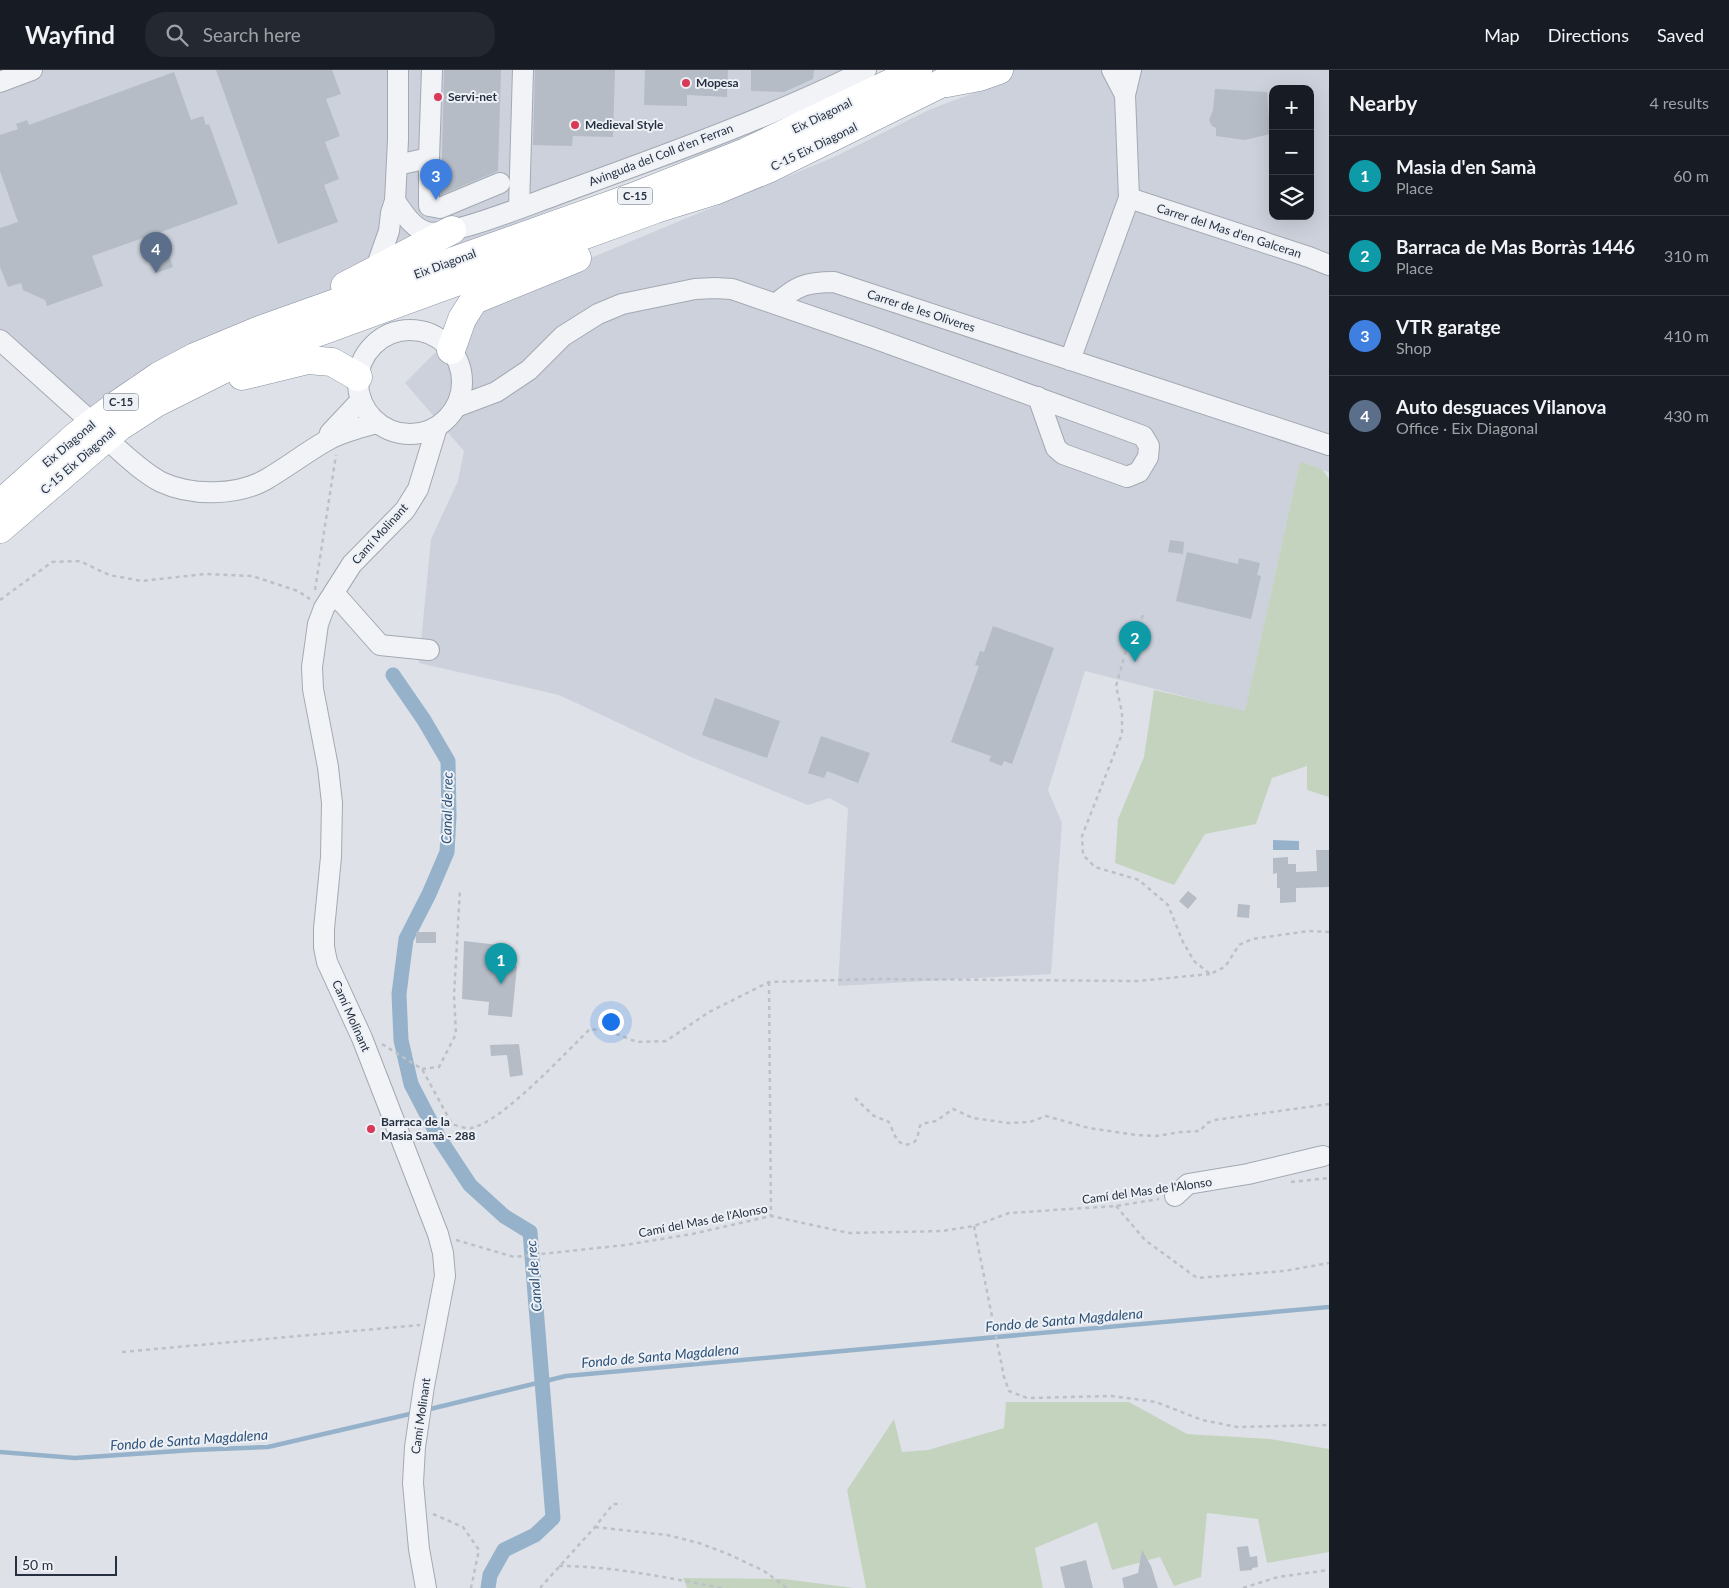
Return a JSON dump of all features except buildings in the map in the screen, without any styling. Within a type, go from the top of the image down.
[{"type":"highway","name":"C-15 Eix Diagonal","points":[[656,209],[714,191],[770,168],[928,78],[965,70]]},
{"type":"highway","points":[[928,78],[979,77],[999,70]]},
{"type":"highway","name":"Eix Diagonal","points":[[0,504],[76,436],[118,404],[160,376],[196,357],[260,330],[633,197],[928,78]]},
{"type":"highway","name":"C-15","points":[[451,350],[462,319],[474,300],[705,203],[714,191]]},
{"type":"highway","name":"Eix Diagonal","points":[[242,360],[656,209]]},
{"type":"highway","points":[[305,314],[315,299],[452,230]]},
{"type":"highway","name":"C-15 Eix Diagonal","points":[[0,528],[119,427],[156,403],[242,360]]},
{"type":"highway","points":[[192,384],[214,385],[308,360],[332,362],[359,388]]},
{"type":"street","points":[[0,82],[32,70]]},
{"type":"street","points":[[376,268],[389,231],[391,213],[395,201],[398,70]]},
{"type":"street","points":[[432,70],[429,206],[440,208],[500,183]]},
{"type":"street","points":[[519,208],[524,70]]},
{"type":"street","points":[[827,89],[845,70]]},
{"type":"street","name":"Avinguda del Coll d'en Ferran","points":[[395,201],[414,226],[428,232],[452,230],[519,208],[692,145],[827,89],[866,70]]},
{"type":"street","points":[[1112,70],[1126,95]]},
{"type":"street","points":[[1070,360],[1129,198],[1126,95],[1131,70]]},
{"type":"street","points":[[397,165],[429,158]]},
{"type":"street","name":"Carrer del Mas d'en Galceran","points":[[1129,198],[1329,265]]},
{"type":"street","name":"Carrer de les Oliveres","points":[[776,304],[792,290],[816,282],[834,282],[1329,445]]},
{"type":"street","points":[[456,407],[496,392],[529,370],[563,336],[598,314],[622,304],[695,289],[732,289],[871,337],[1143,436],[1149,446],[1149,452],[1139,472],[1128,477],[1063,454],[1056,448],[1038,398]]},
{"type":"street","points":[[411,330],[426,332],[440,339],[451,350],[458,363],[462,378],[461,393],[456,407],[445,421],[438,427],[423,433],[408,435],[391,431],[376,423],[367,413],[359,388],[362,362],[370,349],[382,338],[396,332],[411,330]]},
{"type":"street","points":[[0,340],[88,419]]},
{"type":"street","points":[[462,378],[496,392]]},
{"type":"street","points":[[330,446],[330,433],[359,388]]},
{"type":"street","points":[[110,442],[142,470],[161,482],[183,489],[219,492],[240,489],[264,481],[376,423]]},
{"type":"street","name":"Camí Molinant","points":[[426,1588],[419,1549],[413,1483],[415,1447],[424,1386],[445,1276],[443,1253],[438,1234],[362,1038],[327,962],[324,948],[324,929],[331,856],[332,803],[328,767],[313,689],[312,667],[317,631],[329,601],[352,564],[405,510],[418,489],[438,427]]},
{"type":"street","points":[[408,435],[425,466]]},
{"type":"street","points":[[329,601],[380,645],[429,650]]},
{"type":"street","points":[[1175,1196],[1188,1184],[1248,1174],[1323,1156]]},
{"type":"path","points":[[329,601],[314,594],[336,458],[336,454],[330,446]]},
{"type":"path","points":[[0,600],[52,562],[80,561],[109,575],[141,580],[205,574],[252,576],[329,601]]},
{"type":"path","points":[[1143,615],[1126,651],[1116,686],[1122,712],[1122,734],[1082,836],[1083,855],[1095,867],[1139,880],[1168,905],[1183,942],[1194,961],[1210,974]]},
{"type":"path","points":[[422,1069],[439,1067],[456,1034],[454,996],[460,889]]},
{"type":"path","points":[[382,1044],[422,1069],[452,1124],[470,1128],[489,1121],[533,1085],[590,1029],[609,1031],[637,1042],[666,1040],[709,1012],[769,982],[876,979],[1138,981],[1210,974],[1225,967],[1238,945],[1252,939],[1309,931],[1329,932]]},
{"type":"path","points":[[769,982],[771,1216]]},
{"type":"path","points":[[855,1098],[874,1116],[889,1122],[899,1142],[905,1145],[911,1144],[916,1139],[921,1124],[936,1121],[953,1109],[973,1118],[1008,1123],[1030,1122],[1046,1116],[1089,1128],[1156,1136],[1192,1130],[1200,1131],[1207,1123],[1215,1120],[1329,1104]]},
{"type":"path","points":[[1287,1182],[1329,1178]]},
{"type":"path","name":"Camí del Mas de l'Alonso","points":[[438,1234],[514,1257],[635,1244],[692,1234],[771,1216],[848,1233],[942,1231],[974,1226],[1009,1213],[1116,1206],[1175,1196]]},
{"type":"path","points":[[1116,1206],[1146,1240],[1197,1278],[1284,1271],[1329,1264]]},
{"type":"path","points":[[974,1226],[1004,1377],[1009,1391],[1028,1398],[1112,1396],[1156,1402],[1202,1420],[1237,1427],[1329,1425]]},
{"type":"path","points":[[122,1352],[436,1324]]},
{"type":"path","points":[[540,1588],[595,1528],[613,1504],[622,1504]]},
{"type":"path","points":[[415,1506],[463,1527],[478,1550],[471,1588]]},
{"type":"path","points":[[595,1528],[667,1535],[699,1543],[764,1571],[787,1588]]},
{"type":"path","points":[[559,1566],[592,1566],[673,1578],[722,1588]]},
{"type":"path","points":[[1243,1588],[1278,1577],[1329,1570]]},
{"type":"shaded area","points":[[0,70],[874,70],[750,137],[609,187],[440,254],[247,320],[131,377],[89,417],[0,330]]},
{"type":"shaded area","points":[[1007,70],[1329,70],[1329,472],[1300,463],[1245,712],[1085,671],[1048,790],[1062,823],[1051,974],[838,986],[848,808],[829,798],[808,805],[691,757],[559,695],[419,663],[431,539],[458,481],[464,451],[405,383],[481,306],[528,284],[834,157],[931,109],[1011,79]]},
{"type":"green space","points":[[1300,462],[1322,469],[1329,479],[1329,797],[1307,790],[1307,766],[1272,778],[1256,824],[1205,834],[1174,885],[1115,863],[1118,819],[1144,757],[1154,690],[1245,711]]},
{"type":"green space","points":[[1006,1402],[1129,1402],[1187,1434],[1270,1439],[1329,1449],[1329,1552],[1267,1563],[1258,1519],[1207,1513],[1201,1577],[1174,1586],[1160,1557],[1112,1570],[1097,1522],[1035,1548],[1043,1588],[866,1588],[847,1490],[894,1419],[902,1452],[928,1450],[1004,1428]]},
{"type":"green space","points":[[683,1578],[784,1579],[854,1588],[687,1588]]},
{"type":"water","points":[[1273,840],[1299,841],[1299,850],[1273,850]]},
{"type":"waterway","name":"Canal de rec","points":[[393,675],[424,720],[448,761],[449,816],[447,852],[429,894],[406,939],[399,994],[401,1040],[411,1084],[439,1138],[470,1185],[504,1216],[530,1232],[553,1518],[535,1535],[504,1550],[490,1575],[488,1588]]},
{"type":"waterway","name":"Fondo de Santa Magdalena","points":[[426,1410],[566,1376],[1329,1307]]},
{"type":"waterway","name":"Fondo de Santa Magdalena","points":[[0,1452],[75,1458],[268,1447],[414,1413]]},
{"type":"place","name":"Mopesa","points":[[686,83]]},
{"type":"place","name":"Servi-net","points":[[438,97]]},
{"type":"place","name":"Medieval Style","points":[[575,125]]},
{"type":"place","name":"VTR garatge","points":[[436,200]]},
{"type":"place","name":"Auto desguaces Vilanova","points":[[156,273]]},
{"type":"place","name":"Barraca de Mas Borràs 1446","points":[[1135,662]]},
{"type":"place","name":"Masia d'en Samà","points":[[501,984]]},
{"type":"place","name":"Barraca de la Masia Samà - 288","points":[[371,1129]]}]
